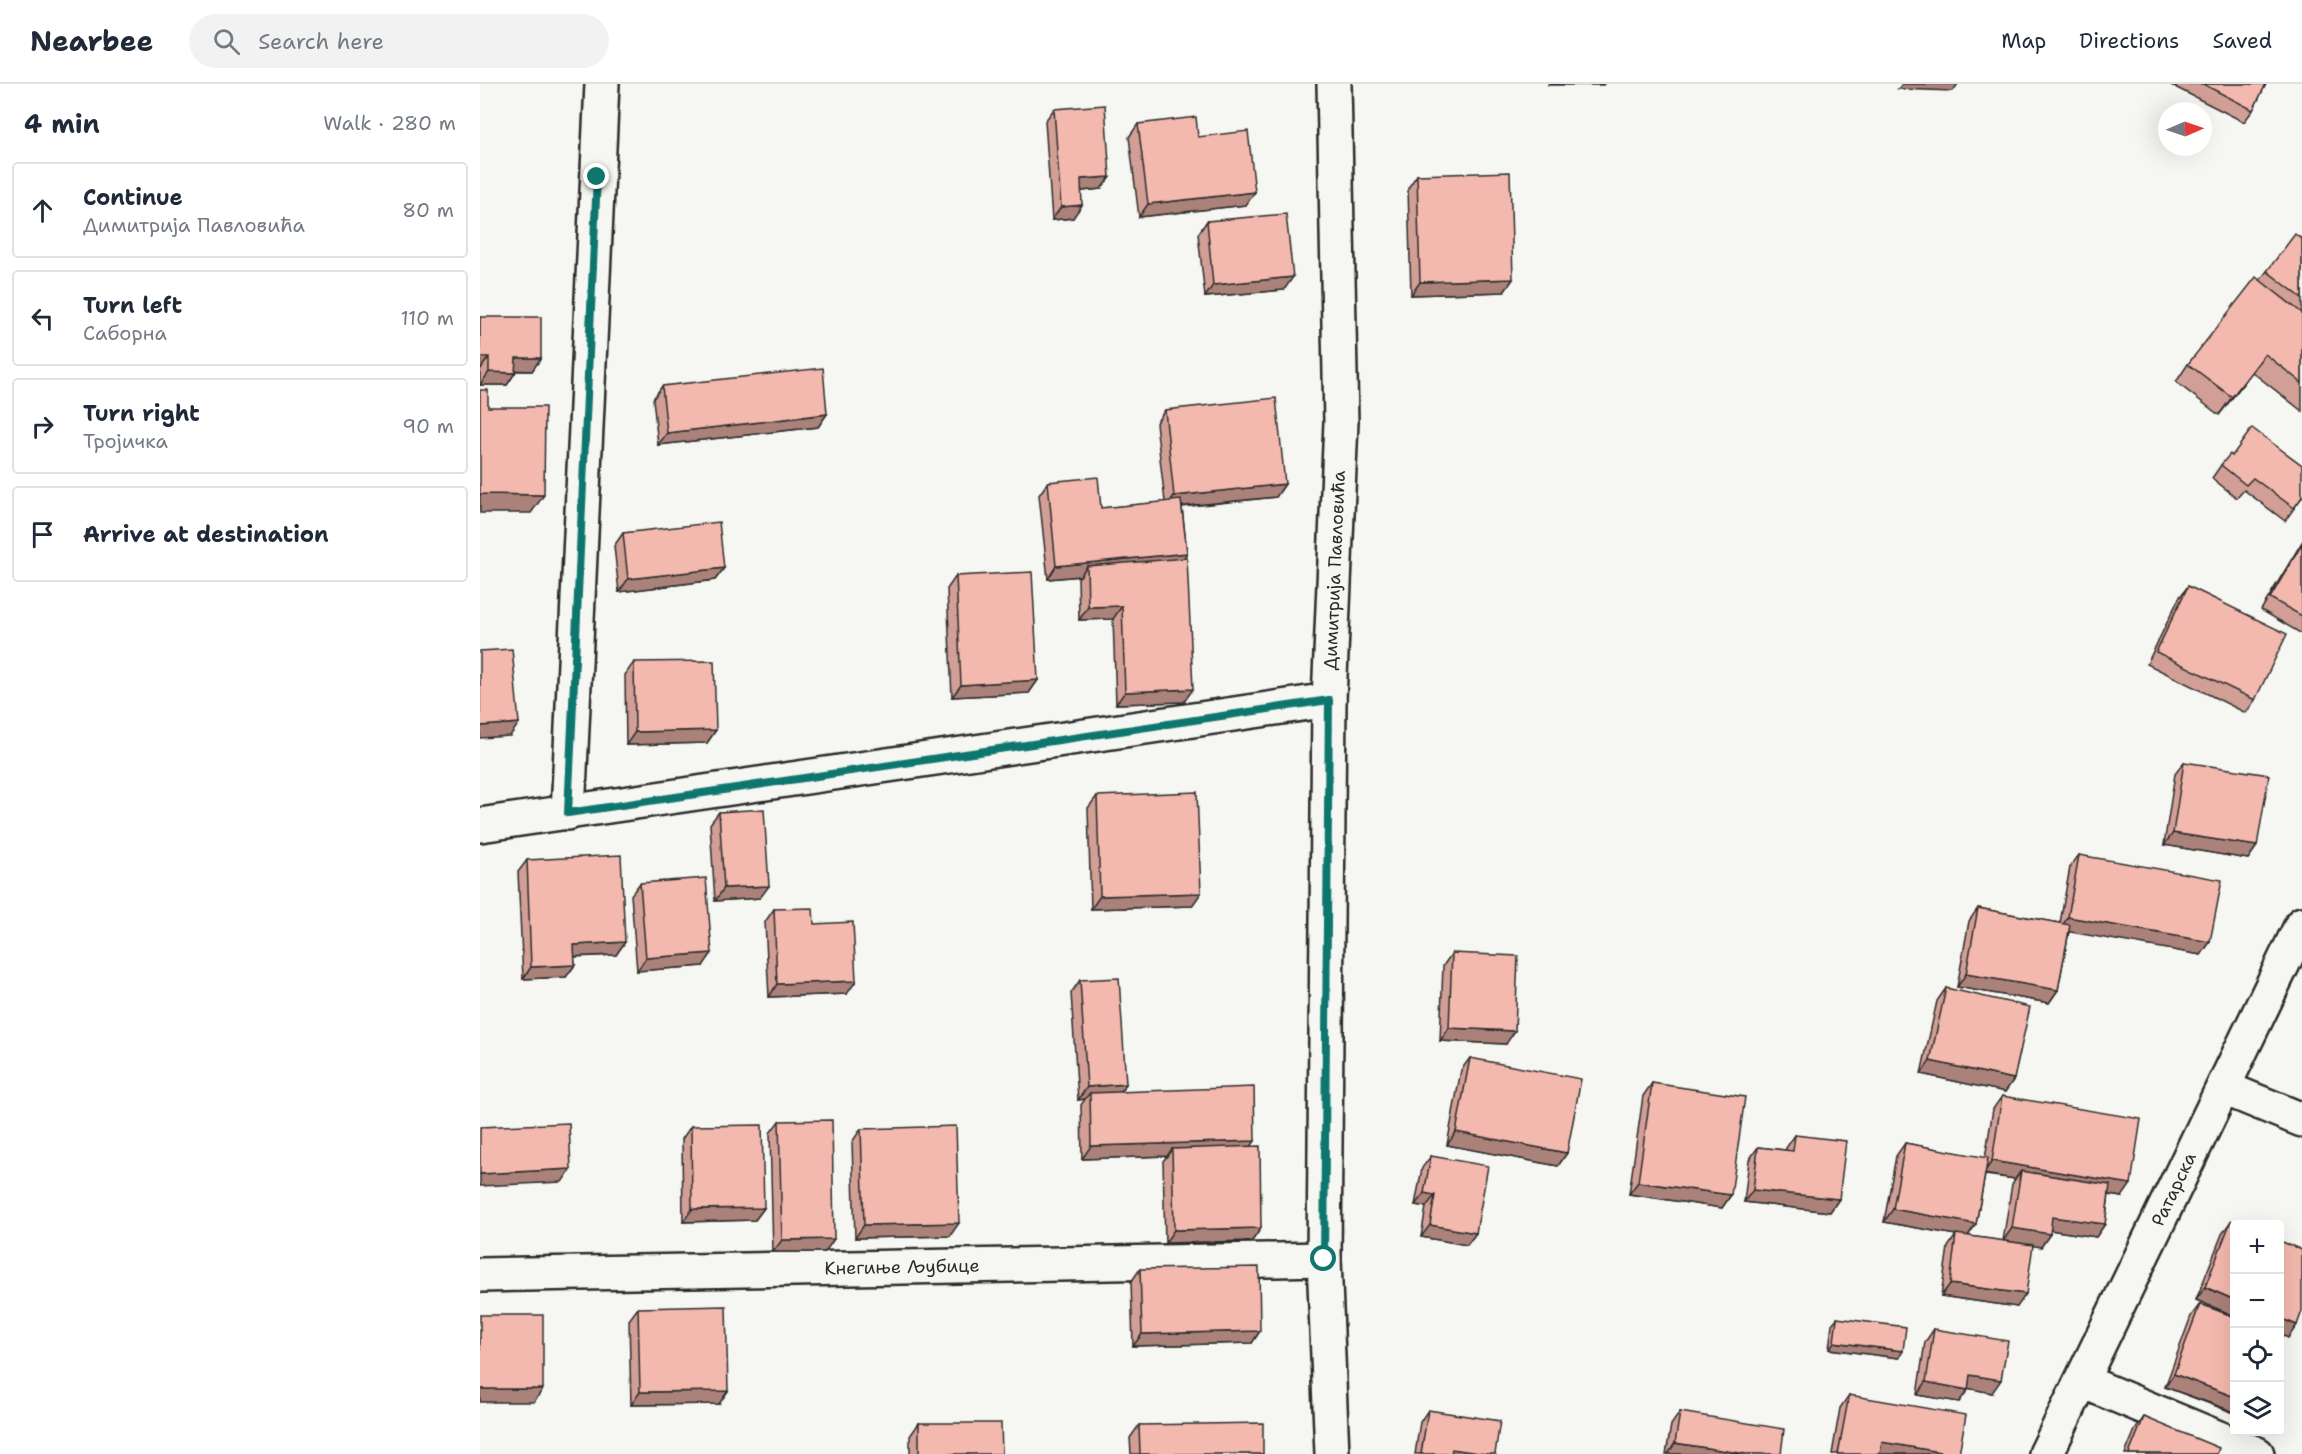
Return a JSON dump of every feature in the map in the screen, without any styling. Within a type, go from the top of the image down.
[{"type":"street","points":[[568,813],[602,84]]},
{"type":"street","name":"Димитрија Павловића","points":[[1332,1454],[1324,1259],[1329,700],[1341,422],[1334,84]]},
{"type":"street","points":[[480,825],[1329,700]]},
{"type":"street","name":"Ратарска","points":[[2046,1454],[2302,924]]},
{"type":"street","points":[[2224,1088],[2302,1120]]},
{"type":"street","name":"Кнегиње Љубице","points":[[480,1275],[1324,1259]]},
{"type":"street","points":[[2082,1381],[2257,1454]]},
{"type":"building","points":[[2203,84],[2266,84],[2253,110]]},
{"type":"building","points":[[1105,105],[1110,177],[1081,179],[1082,205],[1061,207],[1054,109]]},
{"type":"building","points":[[1196,117],[1198,137],[1248,131],[1255,192],[1148,204],[1138,124]]},
{"type":"building","points":[[1510,172],[1513,279],[1420,282],[1417,175]]},
{"type":"building","points":[[1286,214],[1293,277],[1213,285],[1207,221]]},
{"type":"building","points":[[2295,234],[2302,239],[2302,298],[2267,271]]},
{"type":"building","points":[[2256,277],[2302,313],[2302,383],[2265,354],[2232,397],[2188,364]]},
{"type":"building","points":[[480,317],[541,317],[541,358],[516,358],[515,373],[489,372],[489,357],[480,357]]},
{"type":"building","points":[[823,368],[827,414],[667,433],[662,386]]},
{"type":"building","points":[[480,390],[488,390],[488,407],[545,407],[544,495],[480,494]]},
{"type":"building","points":[[1276,398],[1285,484],[1174,496],[1165,410]]},
{"type":"building","points":[[2252,428],[2302,465],[2302,497],[2294,508],[2253,478],[2246,485],[2221,465],[2230,454],[2232,456]]},
{"type":"building","points":[[1098,477],[1101,508],[1181,500],[1187,553],[1056,566],[1048,482]]},
{"type":"building","points":[[719,522],[724,568],[628,579],[623,533]]},
{"type":"building","points":[[2302,544],[2302,616],[2270,598]]},
{"type":"building","points":[[1187,558],[1193,689],[1125,692],[1122,606],[1088,607],[1087,566]]},
{"type":"building","points":[[1032,572],[1038,680],[961,685],[956,576]]},
{"type":"building","points":[[2188,586],[2287,634],[2255,700],[2156,652]]},
{"type":"building","points":[[512,649],[519,723],[480,726],[480,651]]},
{"type":"building","points":[[714,661],[716,730],[635,732],[634,662]]},
{"type":"building","points":[[2184,762],[2269,775],[2257,846],[2173,833]]},
{"type":"building","points":[[1197,792],[1201,893],[1100,896],[1097,796]]},
{"type":"building","points":[[764,809],[769,886],[724,888],[719,812]]},
{"type":"building","points":[[621,855],[625,942],[574,945],[575,965],[531,967],[527,860]]},
{"type":"building","points":[[2079,855],[2222,880],[2210,942],[2068,917]]},
{"type":"building","points":[[706,878],[712,953],[646,958],[640,883]]},
{"type":"building","points":[[813,908],[814,924],[853,922],[856,981],[777,984],[774,909]]},
{"type":"building","points":[[1978,908],[2070,925],[2058,990],[1966,974]]},
{"type":"building","points":[[1452,953],[1518,956],[1515,1031],[1449,1028]]},
{"type":"building","points":[[1119,978],[1126,1084],[1087,1087],[1080,980]]},
{"type":"building","points":[[1946,988],[2030,1007],[2014,1079],[1930,1061]]},
{"type":"building","points":[[1470,1058],[1581,1079],[1567,1153],[1456,1132]]},
{"type":"building","points":[[1652,1083],[1745,1097],[1731,1195],[1638,1182]]},
{"type":"building","points":[[1254,1087],[1255,1141],[1091,1146],[1090,1093]]},
{"type":"building","points":[[2002,1096],[2141,1119],[2131,1184],[1992,1161]]},
{"type":"building","points":[[832,1120],[834,1239],[782,1240],[779,1121]]},
{"type":"building","points":[[569,1123],[571,1169],[480,1174],[480,1127]]},
{"type":"building","points":[[762,1125],[764,1208],[692,1209],[691,1126]]},
{"type":"building","points":[[956,1126],[959,1223],[864,1225],[861,1129]]},
{"type":"building","points":[[1795,1135],[1846,1141],[1839,1199],[1753,1190],[1758,1147],[1793,1151]]},
{"type":"building","points":[[1905,1143],[1988,1158],[1976,1224],[1893,1209]]},
{"type":"building","points":[[1260,1146],[1261,1228],[1174,1230],[1172,1149]]},
{"type":"building","points":[[1431,1156],[1488,1166],[1476,1233],[1430,1225],[1435,1195],[1424,1193]]},
{"type":"building","points":[[2021,1171],[2110,1185],[2105,1224],[2052,1217],[2050,1234],[2012,1228]]},
{"type":"building","points":[[2230,1224],[2230,1298],[2205,1287]]},
{"type":"building","points":[[1956,1234],[2033,1245],[2026,1294],[1950,1284]]},
{"type":"building","points":[[2284,1243],[2302,1250],[2302,1311],[2297,1325],[2284,1320]]},
{"type":"building","points":[[1259,1267],[1260,1331],[1142,1334],[1140,1269]]},
{"type":"building","points":[[2200,1304],[2230,1315],[2230,1395],[2174,1374]]},
{"type":"building","points":[[726,1306],[728,1391],[640,1392],[638,1308]]},
{"type":"building","points":[[480,1315],[543,1315],[543,1389],[480,1389]]},
{"type":"building","points":[[1837,1318],[1906,1327],[1903,1351],[1834,1342]]},
{"type":"building","points":[[1934,1329],[2008,1341],[2001,1380],[1970,1375],[1968,1390],[1926,1382]]},
{"type":"building","points":[[1849,1395],[1966,1415],[1959,1454],[1882,1442],[1880,1454],[1838,1454]]},
{"type":"building","points":[[1428,1410],[1500,1421],[1495,1454],[1452,1449],[1451,1454],[1421,1454]]},
{"type":"building","points":[[1680,1412],[1784,1429],[1781,1454],[1746,1454],[1675,1443]]},
{"type":"building","points":[[2144,1417],[2219,1448],[2217,1454],[2129,1454]]},
{"type":"building","points":[[919,1423],[1001,1423],[1002,1454],[919,1454]]},
{"type":"building","points":[[1263,1423],[1263,1454],[1140,1454],[1139,1425]]},
{"type":"route","points":[[597,177],[568,813],[1329,700],[1324,1259]]}]
